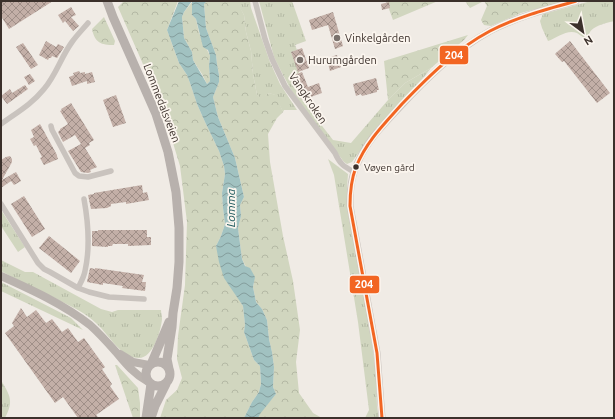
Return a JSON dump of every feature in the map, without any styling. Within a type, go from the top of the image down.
[{"type":"main road","name":"Lommedalsveien","points":[[107,1],[113,18],[156,114],[171,163],[176,192],[180,240],[178,280],[167,359],[169,369]]},
{"type":"main road","points":[[1,276],[49,298],[67,309],[90,326],[139,377],[159,386],[166,384]]},
{"type":"main road","name":"Lommedalsveien","points":[[151,364],[173,313]]},
{"type":"main road","points":[[116,352],[133,362],[151,364]]},
{"type":"main road","points":[[146,418],[149,382],[145,373],[146,369],[157,361],[166,364],[170,375],[154,406],[151,418]]},
{"type":"street","name":"Vangkroken","points":[[255,1],[272,59],[285,86],[335,153],[340,164],[354,172]]},
{"type":"street","points":[[382,418],[376,346],[351,214],[351,181],[362,153],[380,128],[424,82],[450,58],[478,38],[527,15],[576,1]]},
{"type":"street","points":[[1,124],[26,107],[44,89],[72,41],[88,23]]},
{"type":"street","points":[[51,126],[75,173],[79,176],[88,177],[111,170]]},
{"type":"street","points":[[78,288],[85,271],[88,251],[87,221],[84,199]]},
{"type":"street","points":[[1,204],[38,263],[44,269],[78,288],[98,295],[144,299]]},
{"type":"green space","points":[[124,1],[178,1],[167,30],[179,63],[187,75],[197,104],[219,151],[224,166],[225,174],[222,193],[225,224],[216,246],[233,290],[243,306],[245,325],[244,332],[254,360],[260,366],[261,384],[259,392],[244,418],[160,418],[166,400],[177,390],[182,378],[177,359],[178,336],[185,285],[187,222],[180,166],[163,110],[118,7]]},
{"type":"green space","points":[[193,1],[192,15],[196,19],[199,33],[210,56],[210,81],[207,84],[193,60],[192,52],[184,38],[182,17]]},
{"type":"green space","points":[[207,1],[236,1],[238,3],[244,15],[257,95],[261,98],[269,93],[276,95],[283,112],[277,118],[268,134],[270,162],[283,236],[293,281],[300,330],[296,362],[299,393],[313,413],[322,418],[258,418],[259,414],[276,394],[273,387],[274,367],[267,320],[262,309],[256,302],[253,287],[254,283],[242,259],[238,228],[241,216],[240,205],[244,197],[235,158],[218,117],[213,97],[219,82],[219,75],[216,55],[206,28],[204,4]]},
{"type":"green space","points":[[236,1],[250,1],[251,8],[270,62],[280,84],[297,110],[284,110],[283,112],[275,95],[269,93],[261,99],[257,95],[244,15]]},
{"type":"green space","points":[[259,1],[292,1],[306,41],[295,45],[297,50],[291,52],[299,73],[294,75],[302,100],[333,140],[351,143],[388,100],[405,83],[431,68],[377,127],[352,162],[347,164],[344,162],[291,90],[274,57]]},
{"type":"green space","points":[[386,1],[438,1],[393,20]]},
{"type":"green space","points":[[465,1],[484,1],[470,8]]},
{"type":"green space","points":[[484,1],[566,1],[521,13],[491,26],[484,25],[481,20],[487,6]]},
{"type":"green space","points":[[591,1],[614,1],[614,21],[595,27],[589,36],[591,42],[573,32],[566,33],[548,41],[540,21],[543,14]]},
{"type":"green space","points":[[104,17],[115,41],[114,45],[102,44],[93,34],[92,29]]},
{"type":"green space","points":[[468,35],[431,68],[405,83],[388,100],[384,61]]},
{"type":"green space","points":[[328,159],[348,174],[348,213],[373,351],[379,418],[365,418],[369,410],[358,322],[334,175]]},
{"type":"green space","points":[[1,210],[25,247],[18,252],[1,226]]},
{"type":"green space","points":[[1,260],[25,272],[33,272],[101,309],[112,312],[118,310],[161,310],[162,319],[160,330],[152,349],[144,357],[139,358],[127,354],[116,345],[97,324],[82,312],[1,271]]},
{"type":"green space","points":[[1,282],[71,318],[83,330],[1,291]]},
{"type":"green space","points":[[115,365],[117,365],[138,388],[140,418],[133,418]]},
{"type":"green space","points":[[1,380],[10,398],[8,412],[5,418],[1,418]]},
{"type":"water","name":"Lomma","points":[[179,1],[192,1],[207,1],[204,4],[206,28],[216,55],[219,75],[219,82],[213,97],[218,117],[235,158],[244,197],[240,205],[241,216],[238,228],[242,259],[245,266],[250,268],[255,277],[253,287],[256,302],[262,309],[267,320],[274,367],[273,387],[276,394],[258,418],[244,418],[259,392],[261,384],[260,366],[254,360],[244,332],[245,325],[243,306],[224,278],[216,246],[225,224],[222,193],[225,174],[224,166],[219,151],[197,104],[187,75],[179,63],[167,30]],"holes":[[[192,1],[192,15],[196,19],[203,47],[208,50],[210,56],[210,81],[207,84],[193,60],[192,52],[184,38],[182,17]]]},
{"type":"building","points":[[1,1],[53,1],[9,29],[1,16]]},
{"type":"building","points":[[389,2],[390,8],[382,10],[381,4]]},
{"type":"building","points":[[71,7],[76,15],[71,17],[79,26],[73,31],[65,21],[63,23],[58,15]]},
{"type":"building","name":"Vinkelgården","points":[[333,12],[343,46],[335,49],[328,25],[312,30],[309,20]]},
{"type":"building","points":[[46,41],[56,47],[58,44],[64,47],[57,58],[52,56],[48,60],[39,55]]},
{"type":"building","points":[[570,41],[610,93],[597,103],[564,61],[562,62],[555,54]]},
{"type":"building","points":[[23,43],[38,65],[31,69],[16,47]]},
{"type":"building","name":"Hurumgården","points":[[302,48],[309,68],[298,72],[291,52]]},
{"type":"building","points":[[337,55],[341,67],[330,71],[327,60],[330,59],[330,57]]},
{"type":"building","points":[[79,71],[80,73],[85,72],[85,74],[92,72],[95,82],[87,84],[87,81],[72,86],[69,77],[74,75],[73,73]]},
{"type":"building","points":[[302,72],[308,87],[319,83],[322,93],[302,100],[294,75]]},
{"type":"building","points":[[30,74],[35,81],[29,85],[24,77]]},
{"type":"building","points":[[376,78],[379,90],[377,90],[377,92],[356,96],[353,84]]},
{"type":"building","points":[[25,85],[28,89],[7,104],[1,96],[10,89],[12,93]]},
{"type":"building","points":[[116,95],[126,123],[113,127],[103,100]]},
{"type":"building","points":[[71,103],[94,140],[85,148],[97,167],[90,170],[91,172],[88,173],[81,172],[68,151],[81,144],[75,135],[63,142],[58,132],[68,124],[60,111]]},
{"type":"building","points":[[40,124],[58,159],[44,165],[36,145],[34,146],[30,139],[34,137],[31,130]]},
{"type":"building","points":[[10,156],[12,162],[2,180],[16,172],[21,181],[14,185],[11,181],[1,188],[1,160]]},
{"type":"building","points":[[142,185],[143,193],[147,192],[149,200],[126,204],[126,202],[111,204],[111,206],[107,208],[91,209],[88,195]]},
{"type":"building","points":[[24,196],[45,229],[32,237],[11,204]]},
{"type":"building","points":[[147,230],[147,237],[151,237],[151,245],[128,246],[128,244],[113,244],[112,246],[108,247],[92,246],[92,231]]},
{"type":"building","points":[[49,236],[80,261],[71,273],[39,248]]},
{"type":"building","points":[[90,268],[144,275],[142,282],[146,282],[145,291],[122,288],[123,286],[103,283],[103,285],[87,282]]},
{"type":"building","points":[[21,308],[27,317],[36,310],[46,323],[52,319],[62,332],[68,328],[78,342],[84,338],[105,367],[102,369],[112,384],[110,386],[119,399],[96,415],[99,418],[78,418],[63,397],[55,403],[5,333],[14,326],[12,323]]},
{"type":"transit line","name":"204","points":[[382,418],[377,353],[350,206],[354,172],[360,158],[376,134],[402,104],[432,74],[466,46],[490,31],[511,22],[576,1]]},
{"type":"place","name":"Vinkelgården","points":[[337,38]]},
{"type":"place","name":"Hurumgården","points":[[300,60]]},
{"type":"place","name":"Vøyen gård","points":[[356,167]]}]
